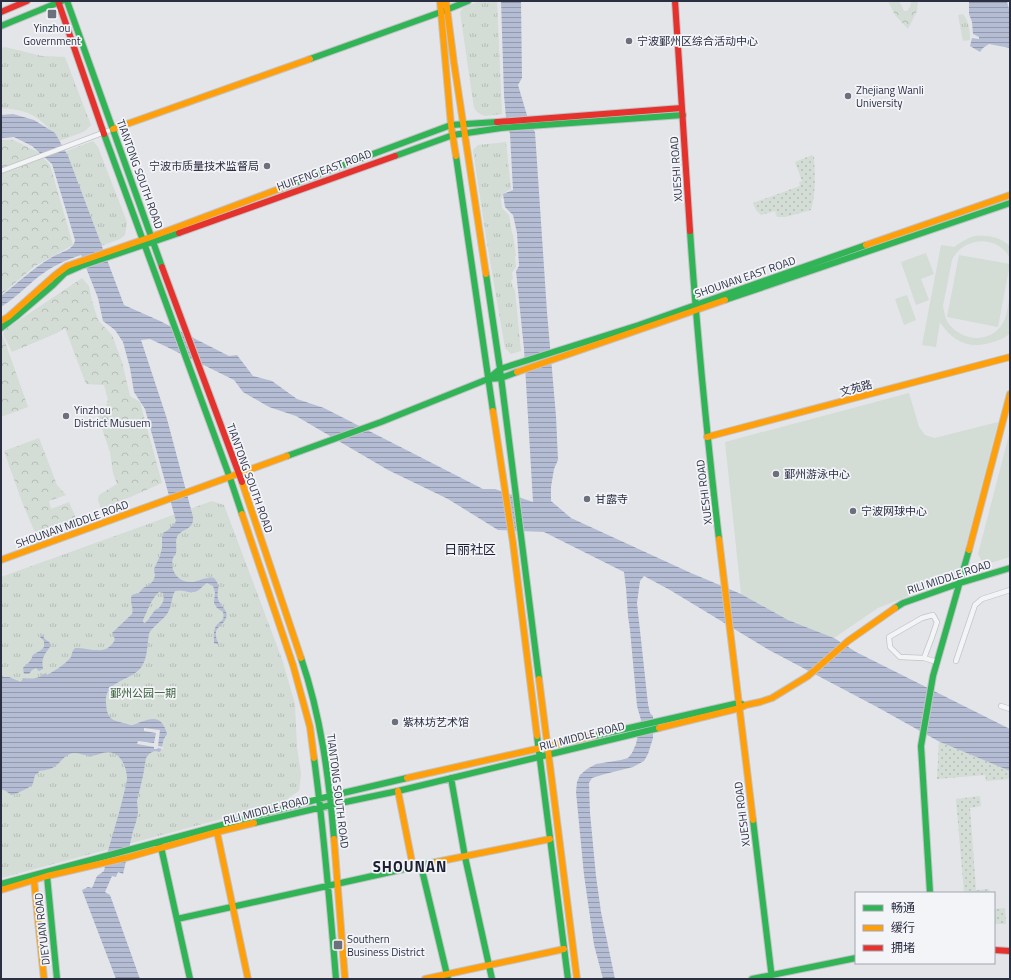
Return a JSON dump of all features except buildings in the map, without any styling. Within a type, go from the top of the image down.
[{"type":"main road","points":[[1,12],[27,1]]},
{"type":"main road","points":[[1,26],[60,1]]},
{"type":"main road","name":"TIANTONG SOUTH ROAD","points":[[60,1],[103,132],[230,478],[293,665],[310,727],[320,799],[329,885],[336,979]]},
{"type":"main road","name":"TIANTONG SOUTH ROAD","points":[[67,1],[152,240],[239,474],[307,675],[319,724],[330,796],[345,979]]},
{"type":"main road","points":[[440,1],[451,125],[513,543],[568,979]]},
{"type":"main road","points":[[446,1],[464,133],[500,369],[576,979]]},
{"type":"main road","points":[[113,129],[447,10],[468,1]]},
{"type":"main road","name":"XUESHI ROAD","points":[[675,1],[695,308],[707,438],[730,633],[742,706],[772,977]]},
{"type":"main road","name":"HUIFENG EAST ROAD","points":[[152,240],[451,125],[535,118],[682,112]]},
{"type":"main road","name":"HUIFENG EAST ROAD","points":[[1,328],[53,285],[65,273],[81,264],[453,135],[501,128],[682,112]]},
{"type":"main road","name":"SHOUNAN EAST ROAD","points":[[501,378],[1010,195]]},
{"type":"main road","name":"SHOUNAN EAST ROAD","points":[[488,378],[500,369],[695,308],[1010,202]]},
{"type":"main road","name":"HUIFENG EAST ROAD","points":[[1,321],[8,317],[67,266],[81,264]]},
{"type":"main road","name":"文苑路","points":[[707,438],[1010,357]]},
{"type":"main road","points":[[230,478],[381,422],[488,378],[501,378]]},
{"type":"main road","points":[[930,892],[921,746],[934,676],[1010,394]]},
{"type":"main road","name":"SHOUNAN MIDDLE ROAD","points":[[1,560],[230,478]]},
{"type":"main road","name":"RILI MIDDLE ROAD","points":[[130,853],[330,796],[547,746],[662,725],[760,702],[772,698],[808,676],[848,641],[903,603],[960,583],[1010,568]]},
{"type":"main road","name":"RILI MIDDLE ROAD","points":[[130,853],[161,847],[321,807],[398,791],[540,757],[628,732]]},
{"type":"main road","points":[[451,778],[465,857],[492,979]]},
{"type":"main road","points":[[398,791],[413,867]]},
{"type":"main road","points":[[217,832],[248,979]]},
{"type":"main road","points":[[176,919],[338,883],[550,839]]},
{"type":"main road","points":[[161,847],[190,979]]},
{"type":"main road","points":[[1,890],[34,878],[130,853]]},
{"type":"main road","points":[[1,884],[47,876],[102,860]]},
{"type":"main road","points":[[421,866],[447,977]]},
{"type":"main road","name":"DIEYUAN ROAD","points":[[47,876],[57,979]]},
{"type":"main road","name":"DIEYUAN ROAD","points":[[34,878],[44,979]]},
{"type":"main road","points":[[425,979],[447,977],[488,965],[564,949]]},
{"type":"main road","points":[[995,950],[1010,951]]},
{"type":"main road","points":[[752,979],[772,977],[855,958]]},
{"type":"street","points":[[1,171],[113,129]]},
{"type":"street","points":[[956,661],[975,605],[982,599],[1010,590]]},
{"type":"street","points":[[924,658],[937,622],[933,615],[922,618],[889,637],[890,647],[900,657],[924,658],[938,662]]},
{"type":"street","points":[[1001,706],[1010,709]]},
{"type":"green space","points":[[479,1],[497,1],[502,114],[485,116],[478,113],[474,108],[460,12],[463,8]]},
{"type":"green space","points":[[888,1],[899,1],[904,11],[907,11],[910,7],[911,1],[918,1],[917,11],[908,29],[895,15]]},
{"type":"green space","points":[[963,14],[969,26],[970,40],[963,41],[958,15]]},
{"type":"green space","points":[[5,47],[42,56],[65,57],[91,125],[83,132],[59,141],[47,126],[36,117],[21,111],[1,108],[1,48]]},
{"type":"green space","points":[[1,140],[13,140],[38,152],[50,165],[73,245],[35,266],[1,295]]},
{"type":"green space","points":[[93,141],[98,147],[127,222],[125,235],[120,239],[101,246],[64,152]]},
{"type":"green space","points":[[506,142],[511,189],[504,193],[501,199],[502,208],[509,215],[516,256],[516,267],[512,273],[513,279],[511,280],[515,291],[521,351],[511,354],[505,348],[473,150],[478,145]]},
{"type":"green space","points":[[812,155],[814,157],[815,184],[811,210],[785,217],[777,217],[775,211],[761,215],[756,210],[753,203],[800,186],[799,182],[802,181],[795,162]]},
{"type":"green space","points":[[975,236],[994,237],[1002,240],[1010,246],[1010,258],[1004,250],[989,242],[980,241],[972,243],[957,252],[952,260],[943,306],[946,319],[952,328],[966,336],[981,338],[989,336],[1001,326],[1005,318],[1010,293],[1010,333],[1002,339],[993,342],[977,345],[970,344],[950,335],[940,322],[936,347],[922,345],[941,245],[954,247],[964,240]]},
{"type":"green space","points":[[926,253],[934,274],[921,279],[929,300],[916,305],[901,262]]},
{"type":"green space","points":[[959,255],[1010,264],[998,327],[947,317]]},
{"type":"green space","points":[[82,278],[89,286],[98,320],[112,335],[122,362],[130,396],[140,402],[162,483],[101,510],[98,499],[99,495],[117,484],[113,473],[110,452],[97,414],[104,411],[108,400],[104,385],[86,384],[65,328],[57,333],[12,352],[3,334],[6,329]]},
{"type":"green space","points":[[907,295],[916,320],[904,325],[895,299]]},
{"type":"green space","points":[[3,336],[28,407],[1,417],[1,337]]},
{"type":"green space","name":"宁波网球中心","points":[[909,393],[919,427],[925,435],[935,438],[998,422],[957,579],[878,608],[834,638],[788,620],[741,594],[725,442]]},
{"type":"green space","points":[[1010,431],[1010,557],[984,565],[978,554]]},
{"type":"green space","points":[[39,438],[57,485],[66,495],[49,501],[51,509],[69,502],[77,521],[36,535],[22,502],[4,451]]},
{"type":"green space","name":"鄞州公园一期","points":[[212,501],[224,505],[282,659],[295,704],[297,748],[301,774],[299,791],[281,803],[1,878],[1,577]]},
{"type":"green space","points":[[939,741],[1010,771],[1010,779],[986,781],[985,775],[937,779]]},
{"type":"green space","points":[[980,796],[981,806],[970,808],[976,890],[989,889],[990,892],[964,892],[956,799]]},
{"type":"green space","points":[[1005,908],[1006,924],[995,924],[995,909]]},
{"type":"water","points":[[501,1],[521,1],[522,78],[518,85],[529,122],[535,132],[547,312],[556,416],[558,460],[554,469],[551,487],[551,501],[571,518],[691,573],[741,594],[788,620],[834,638],[856,652],[1010,729],[1010,771],[938,741],[769,650],[644,576],[640,581],[637,603],[648,704],[650,713],[653,716],[653,738],[644,761],[633,767],[592,778],[589,783],[590,813],[596,876],[601,912],[615,979],[603,979],[594,945],[584,875],[576,792],[577,782],[580,775],[587,769],[596,764],[628,758],[636,744],[641,720],[637,706],[624,572],[544,532],[498,530],[448,499],[388,470],[296,416],[269,407],[243,392],[234,380],[150,339],[141,340],[167,419],[193,517],[193,522],[191,525],[177,537],[176,553],[172,562],[173,569],[178,578],[188,582],[206,578],[214,578],[218,584],[218,599],[227,615],[225,620],[216,630],[216,638],[219,645],[214,643],[214,632],[216,626],[223,619],[223,612],[217,608],[214,603],[215,592],[213,586],[207,583],[198,591],[194,592],[180,590],[175,591],[167,614],[149,634],[146,654],[142,666],[138,671],[109,689],[107,695],[106,703],[108,714],[113,720],[133,725],[149,719],[158,720],[161,722],[167,734],[160,752],[152,752],[146,758],[137,801],[138,812],[123,874],[118,872],[116,877],[112,876],[105,892],[110,895],[140,979],[116,979],[82,890],[88,887],[92,888],[97,876],[104,871],[108,850],[127,780],[125,767],[119,757],[110,752],[92,756],[74,753],[67,755],[52,768],[39,771],[35,775],[32,785],[25,789],[11,795],[1,789],[1,675],[21,682],[23,678],[35,678],[46,673],[47,675],[53,672],[71,657],[75,648],[104,650],[108,648],[115,640],[112,633],[132,614],[132,595],[139,593],[153,581],[155,576],[154,569],[162,548],[163,533],[176,521],[145,409],[134,392],[130,368],[123,342],[115,330],[103,321],[98,298],[81,255],[48,270],[1,307],[1,296],[40,265],[70,248],[75,240],[52,164],[32,146],[14,137],[1,138],[1,115],[13,114],[34,120],[55,133],[68,156],[124,305],[160,321],[229,356],[237,355],[253,376],[272,381],[297,399],[324,408],[483,489],[495,489],[533,502],[524,349],[516,271],[519,266],[517,233],[513,215],[505,207],[503,194],[513,190],[510,134],[506,118]],"holes":[[[159,592],[163,593],[163,602],[159,608],[155,610],[145,623],[143,622],[154,598]]]},
{"type":"water","points":[[969,1],[1007,1],[1010,11],[1010,48],[989,44],[980,52],[970,46],[972,38],[979,39],[979,37],[973,34],[972,22],[969,14]]},
{"type":"water","points":[[42,635],[51,645],[43,658],[43,669],[39,671],[36,668],[29,674],[24,674],[23,668],[33,655],[44,647],[44,641],[40,637]]},
{"type":"pier","points":[[144,728],[160,730],[158,746],[163,747],[163,749],[154,749],[154,747],[137,744],[138,741],[154,743],[156,733],[144,731]]},
{"type":"traffic: fast","points":[[1,26],[62,1]]},
{"type":"traffic: fast","points":[[67,1],[162,267]]},
{"type":"traffic: fast","points":[[310,59],[468,1]]},
{"type":"traffic: fast","points":[[395,156],[453,135],[501,128],[683,115]]},
{"type":"traffic: fast","points":[[287,186],[451,125],[497,122]]},
{"type":"traffic: fast","points":[[104,134],[242,514]]},
{"type":"traffic: fast","points":[[456,156],[493,411]]},
{"type":"traffic: fast","points":[[725,300],[1010,203]]},
{"type":"traffic: fast","points":[[690,231],[710,462],[719,539]]},
{"type":"traffic: fast","points":[[1,328],[53,285],[65,273],[81,266],[179,233]]},
{"type":"traffic: fast","points":[[488,379],[500,369],[639,325],[866,245]]},
{"type":"traffic: fast","points":[[486,274],[500,369],[539,679]]},
{"type":"traffic: fast","points":[[287,456],[381,422],[488,379],[501,378],[517,372]]},
{"type":"traffic: fast","points":[[930,892],[921,746],[933,676],[969,550]]},
{"type":"traffic: fast","points":[[895,608],[903,603],[960,583],[1010,568]]},
{"type":"traffic: fast","points":[[301,658],[319,725],[327,770],[334,839]]},
{"type":"traffic: fast","points":[[594,736],[739,703],[742,704]]},
{"type":"traffic: fast","points":[[254,823],[398,791],[659,728]]},
{"type":"traffic: fast","points":[[537,736],[568,979]]},
{"type":"traffic: fast","points":[[314,758],[324,840],[336,979]]},
{"type":"traffic: fast","points":[[1,884],[330,796],[407,778]]},
{"type":"traffic: fast","points":[[451,778],[465,857],[492,979]]},
{"type":"traffic: fast","points":[[753,820],[772,979]]},
{"type":"traffic: fast","points":[[161,847],[190,979]]},
{"type":"traffic: fast","points":[[177,919],[436,862]]},
{"type":"traffic: fast","points":[[421,866],[448,979]]},
{"type":"traffic: fast","points":[[47,876],[57,979]]},
{"type":"traffic: fast","points":[[752,979],[855,958]]},
{"type":"traffic: slow","points":[[440,1],[451,125],[456,156]]},
{"type":"traffic: slow","points":[[446,1],[486,274]]},
{"type":"traffic: slow","points":[[113,129],[310,59]]},
{"type":"traffic: slow","points":[[1,321],[8,317],[67,266],[151,237],[287,186]]},
{"type":"traffic: slow","points":[[866,245],[1010,195]]},
{"type":"traffic: slow","points":[[517,372],[725,300]]},
{"type":"traffic: slow","points":[[707,437],[1010,357]]},
{"type":"traffic: slow","points":[[969,550],[1010,394]]},
{"type":"traffic: slow","points":[[493,411],[513,543],[537,736]]},
{"type":"traffic: slow","points":[[1,560],[287,456]]},
{"type":"traffic: slow","points":[[242,482],[301,658]]},
{"type":"traffic: slow","points":[[242,514],[293,665],[310,727],[314,758]]},
{"type":"traffic: slow","points":[[719,539],[753,820]]},
{"type":"traffic: slow","points":[[659,728],[740,708],[772,698],[808,676],[848,641],[895,608]]},
{"type":"traffic: slow","points":[[539,679],[577,979]]},
{"type":"traffic: slow","points":[[407,778],[594,736]]},
{"type":"traffic: slow","points":[[398,791],[413,867]]},
{"type":"traffic: slow","points":[[1,890],[47,876],[129,857],[254,823]]},
{"type":"traffic: slow","points":[[217,832],[248,979]]},
{"type":"traffic: slow","points":[[334,839],[345,979]]},
{"type":"traffic: slow","points":[[436,862],[550,839]]},
{"type":"traffic: slow","points":[[34,880],[44,979]]},
{"type":"traffic: slow","points":[[425,979],[564,949]]},
{"type":"traffic: jam","points":[[1,12],[27,1]]},
{"type":"traffic: jam","points":[[58,1],[104,134]]},
{"type":"traffic: jam","points":[[675,1],[690,231]]},
{"type":"traffic: jam","points":[[497,122],[682,108]]},
{"type":"traffic: jam","points":[[179,233],[395,156]]},
{"type":"traffic: jam","points":[[162,267],[242,482]]},
{"type":"traffic: jam","points":[[995,950],[1010,951]]},
{"type":"place","name":"Yinzhou Government","points":[[52,14]]},
{"type":"place","name":"宁波鄞州区综合活动中心","points":[[629,41]]},
{"type":"place","name":"Zhejiang Wanli University","points":[[848,96]]},
{"type":"place","name":"宁波市质量技术监督局","points":[[267,166]]},
{"type":"place","name":"Yinzhou District Musuem","points":[[66,416]]},
{"type":"place","name":"鄞州游泳中心","points":[[776,474]]},
{"type":"place","name":"甘露寺","points":[[587,499]]},
{"type":"place","name":"宁波网球中心","points":[[853,511]]},
{"type":"place","name":"紫林坊艺术馆","points":[[395,722]]},
{"type":"place","name":"Southern Business District","points":[[338,945]]},
{"type":"district","name":"日丽社区","points":[[470,549]]},
{"type":"district","name":"SHOUNAN","points":[[410,867]]}]
